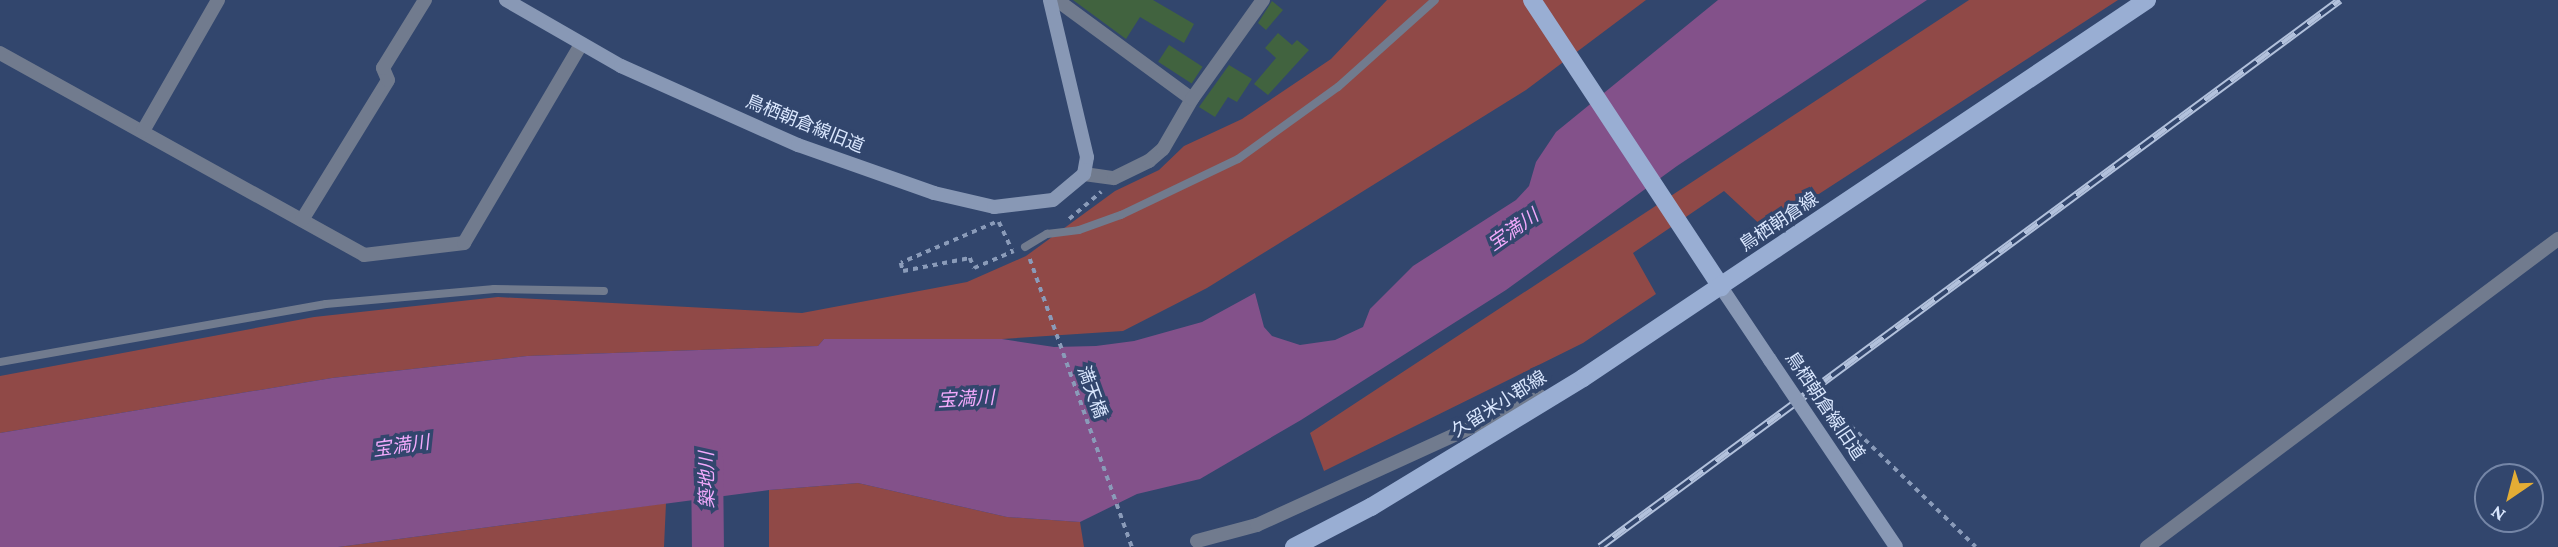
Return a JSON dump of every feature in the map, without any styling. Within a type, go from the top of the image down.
[{"type":"main road","points":[[1532,0],[1721,287]]},
{"type":"main road","name":"鳥栖朝倉線","points":[[1721,287],[2128,6],[2147,0]]},
{"type":"main road","name":"久留米小郡線","points":[[1294,547],[1371,507],[1583,378],[1721,287]]},
{"type":"street","points":[[143,131],[218,0]]},
{"type":"street","points":[[302,220],[388,80],[383,68],[425,0]]},
{"type":"street","name":"鳥栖朝倉線旧道","points":[[506,0],[580,44],[798,145],[934,193],[995,207],[1019,206],[1054,200],[1084,174]]},
{"type":"street","points":[[1050,0],[1087,157],[1084,174],[1114,178],[1149,161],[1163,149],[1192,99],[1263,0]]},
{"type":"street","points":[[1057,0],[1192,99]]},
{"type":"street","points":[[0,53],[364,255],[464,243],[580,44]]},
{"type":"street","points":[[2147,547],[2558,239]]},
{"type":"street","name":"鳥栖朝倉線旧道","points":[[1721,287],[1896,547]]},
{"type":"street","points":[[1197,541],[1257,525],[1583,378]]},
{"type":"lane","points":[[1025,247],[1047,234],[1079,230],[1121,215],[1238,159],[1338,87],[1435,0]]},
{"type":"lane","points":[[0,362],[326,304],[494,289],[604,291]]},
{"type":"path","points":[[1047,234],[1087,206],[1114,178]]},
{"type":"path","points":[[1012,252],[999,221],[901,263],[902,271],[970,258],[974,268],[1025,247]]},
{"type":"path","name":"満天橋","points":[[1025,247],[1132,547]]},
{"type":"path","points":[[1829,405],[1976,547]]},
{"type":"shaded area","points":[[1387,0],[1646,0],[1526,90],[1207,288],[1123,331],[1002,339],[824,339],[818,346],[527,356],[332,378],[0,433],[0,376],[314,317],[498,297],[802,313],[967,282],[1026,256],[1115,191],[1159,170],[1184,146],[1242,119],[1331,59]]},
{"type":"shaded area","points":[[1969,0],[2118,0],[1765,229],[1724,191],[1633,253],[1656,294],[1583,343],[1324,471],[1310,433]]},
{"type":"shaded area","points":[[858,483],[1007,517],[1080,522],[1084,547],[769,547],[769,490]]},
{"type":"shaded area","points":[[666,503],[664,547],[338,547],[543,520]]},
{"type":"water","name":"宝満川","points":[[1718,0],[1927,0],[1677,166],[1506,290],[1301,420],[1200,479],[1137,494],[1080,522],[1007,517],[858,483],[769,490],[338,547],[0,547],[0,433],[332,378],[527,356],[818,346],[824,339],[1002,339],[1054,347],[1096,346],[1134,341],[1202,322],[1255,293],[1264,327],[1272,336],[1300,345],[1335,340],[1363,327],[1370,309],[1413,266],[1516,200],[1529,186],[1536,162],[1556,132]]},
{"type":"building","points":[[1073,0],[1153,0],[1194,24],[1184,43],[1140,17],[1126,39]]},
{"type":"building","points":[[1272,1],[1283,10],[1266,30],[1258,23]]},
{"type":"building","points":[[1278,33],[1292,45],[1297,40],[1309,50],[1268,95],[1254,84],[1276,58],[1265,48]]},
{"type":"building","points":[[1169,45],[1203,67],[1192,84],[1158,62]]},
{"type":"building","points":[[1229,65],[1252,79],[1237,102],[1228,97],[1215,117],[1199,107]]},
{"type":"waterway","name":"築地川","points":[[707,457],[708,547]]},
{"type":"railway","points":[[1600,547],[2340,0]]}]
